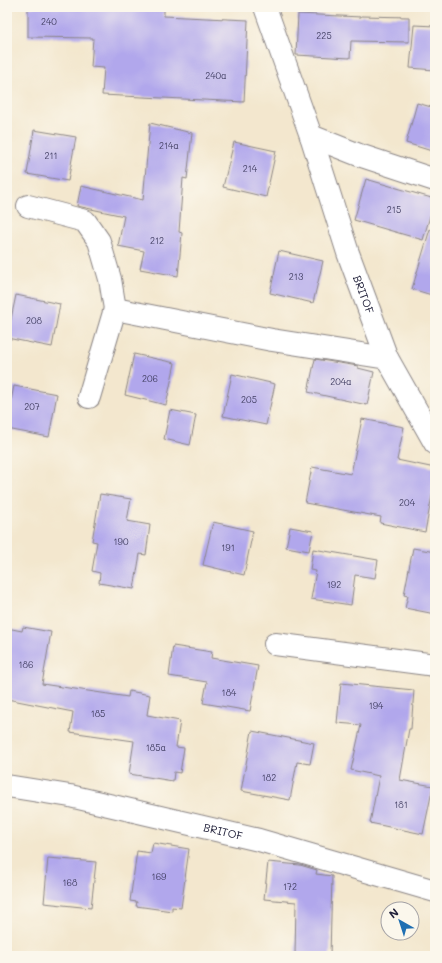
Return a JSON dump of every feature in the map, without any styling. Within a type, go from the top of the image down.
[{"type":"street","name":"BRITOF","points":[[265,7],[311,136],[348,252],[386,358],[435,443]]},
{"type":"street","points":[[311,136],[359,155],[435,180]]},
{"type":"street","points":[[28,206],[85,220],[99,241],[110,279],[115,310],[89,397]]},
{"type":"street","points":[[115,310],[272,340],[386,358]]},
{"type":"street","points":[[275,644],[435,665]]},
{"type":"street","name":"BRITOF","points":[[7,786],[70,796],[259,840],[435,891]]},
{"type":"building","points":[[28,7],[164,7],[164,16],[248,20],[244,102],[102,95],[104,68],[91,67],[93,38],[28,37]]},
{"type":"building","points":[[298,14],[361,17],[409,17],[409,42],[351,41],[350,58],[296,55]]},
{"type":"building","points":[[414,25],[435,26],[435,70],[410,68]]},
{"type":"building","points":[[417,103],[435,108],[435,152],[406,143]]},
{"type":"building","points":[[150,123],[192,133],[187,179],[183,178],[179,232],[182,233],[178,276],[140,269],[144,251],[118,246],[124,216],[77,206],[81,186],[143,200]]},
{"type":"building","points":[[34,130],[76,137],[68,181],[27,174]]},
{"type":"building","points":[[234,142],[276,151],[266,197],[223,187]]},
{"type":"building","points":[[366,179],[435,199],[423,240],[354,220]]},
{"type":"building","points":[[430,229],[435,230],[435,296],[412,289]]},
{"type":"building","points":[[279,251],[323,261],[313,303],[270,293]]},
{"type":"building","points":[[16,295],[60,304],[52,347],[7,338]]},
{"type":"building","points":[[134,354],[175,363],[166,405],[125,395]]},
{"type":"building","points":[[315,359],[358,366],[358,368],[374,372],[367,405],[308,392]]},
{"type":"building","points":[[232,374],[275,384],[266,425],[223,416]]},
{"type":"building","points":[[14,386],[57,394],[49,437],[7,429],[7,420]]},
{"type":"building","points":[[170,410],[196,415],[190,445],[164,439]]},
{"type":"building","points":[[362,419],[404,427],[397,460],[435,468],[435,480],[425,532],[380,523],[381,517],[305,503],[312,467],[351,474]]},
{"type":"building","points":[[100,494],[131,499],[127,521],[150,525],[146,555],[140,554],[134,589],[99,583],[100,573],[92,571],[97,542],[92,541]]},
{"type":"building","points":[[213,522],[253,531],[244,575],[203,565]]},
{"type":"building","points":[[290,527],[313,531],[309,551],[286,547]]},
{"type":"building","points":[[413,548],[435,552],[435,614],[405,608],[408,596],[404,595]]},
{"type":"building","points":[[313,549],[378,560],[375,578],[355,575],[351,605],[311,599],[316,571],[310,570]]},
{"type":"building","points":[[23,627],[51,632],[42,684],[128,697],[129,691],[150,695],[147,715],[180,721],[176,747],[184,748],[180,773],[174,772],[173,781],[129,774],[134,741],[70,732],[73,712],[7,699],[7,628],[22,631]]},
{"type":"building","points":[[173,646],[212,652],[211,658],[258,666],[250,711],[203,703],[207,682],[169,676]]},
{"type":"building","points":[[341,683],[414,690],[411,729],[409,729],[400,780],[433,786],[423,834],[370,823],[379,776],[351,770],[361,725],[337,723]]},
{"type":"building","points":[[252,731],[314,743],[310,764],[297,762],[290,800],[241,791]]},
{"type":"building","points":[[153,843],[189,849],[181,908],[172,907],[172,911],[136,906],[137,902],[130,901],[137,851],[151,853]]},
{"type":"building","points":[[48,858],[96,862],[91,908],[44,903]]},
{"type":"building","points":[[268,862],[300,865],[317,870],[316,874],[332,876],[330,956],[295,955],[296,902],[264,899]]}]
